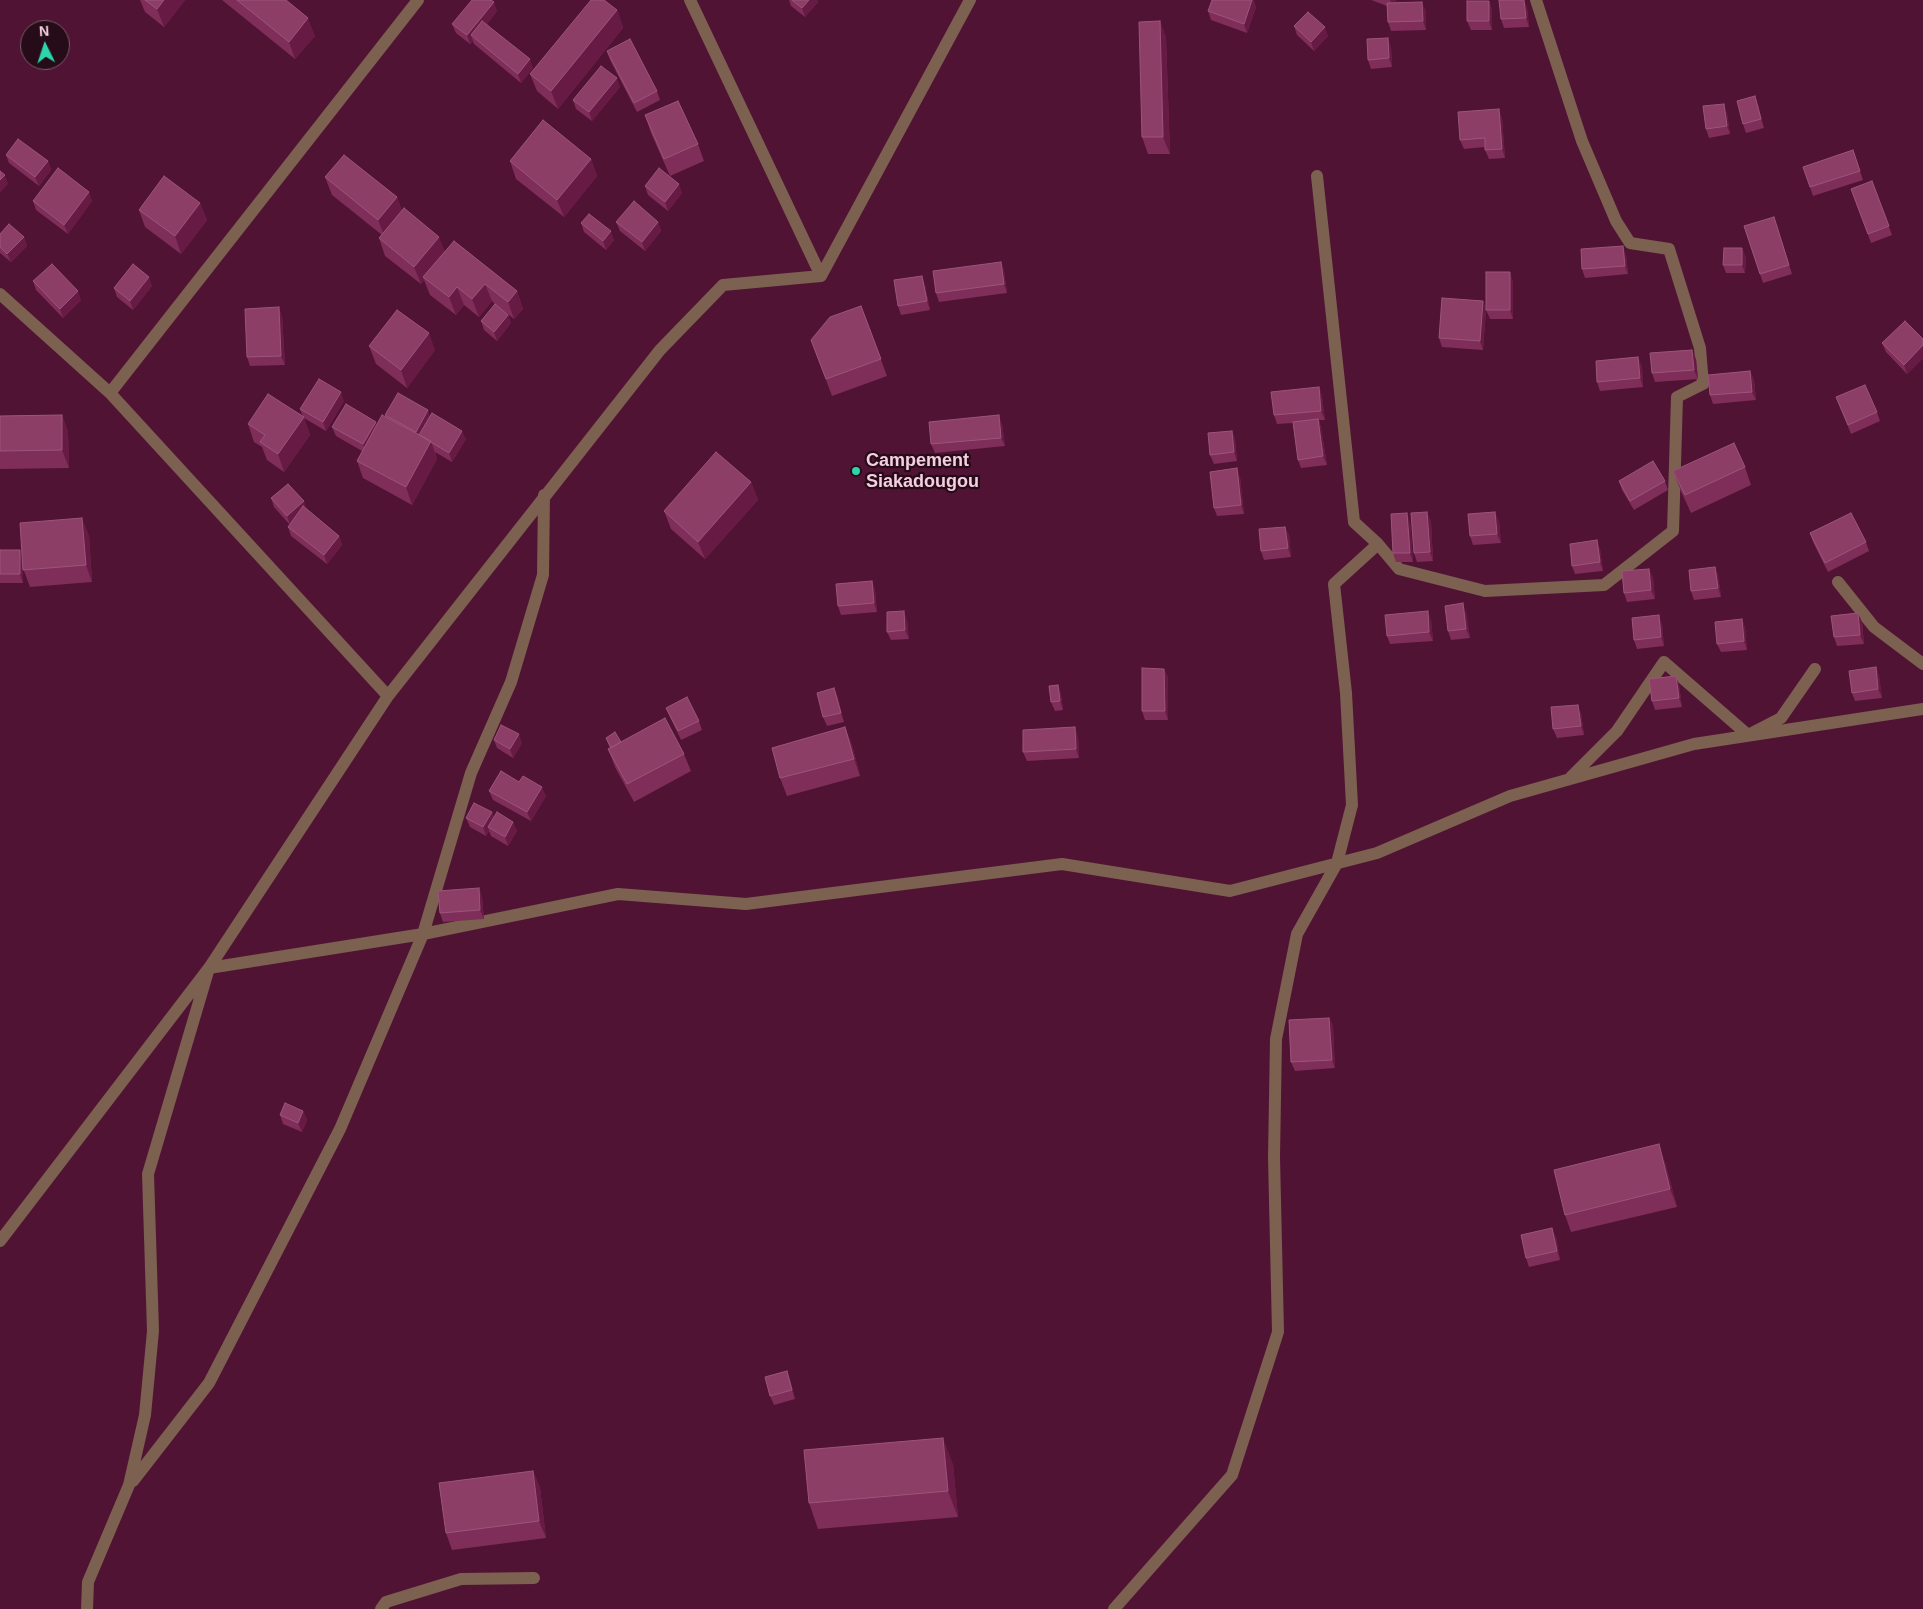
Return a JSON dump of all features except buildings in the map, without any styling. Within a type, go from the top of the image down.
[{"type":"street","points":[[110,393],[418,0]]},
{"type":"street","points":[[690,0],[821,276]]},
{"type":"street","points":[[821,276],[970,0]]},
{"type":"street","points":[[1317,176],[1354,522],[1378,544],[1399,569],[1485,591],[1604,585],[1673,531],[1677,397],[1702,384],[1700,348],[1669,249],[1630,243],[1616,221],[1582,141],[1536,0]]},
{"type":"street","points":[[0,1241],[209,968],[388,696],[544,495],[660,350],[723,285],[821,276]]},
{"type":"street","points":[[0,294],[110,393],[388,696]]},
{"type":"street","points":[[130,1485],[209,1383],[340,1129],[423,934],[471,773],[511,682],[543,575],[544,495]]},
{"type":"street","points":[[1114,1609],[1232,1475],[1278,1332],[1274,1157],[1276,1039],[1296,934],[1337,863],[1352,805],[1346,693],[1334,584],[1378,544]]},
{"type":"street","points":[[1838,582],[1874,627],[1923,664]]},
{"type":"street","points":[[1569,779],[1617,731],[1664,662],[1748,736]]},
{"type":"street","points":[[1748,736],[1781,718],[1816,669]]},
{"type":"street","points":[[209,968],[423,934],[618,894],[746,904],[1062,864],[1230,891],[1378,853],[1510,796],[1694,744],[1923,709]]},
{"type":"street","points":[[87,1609],[88,1582],[130,1485],[144,1416],[153,1331],[148,1174],[209,968]]},
{"type":"street","points":[[381,1609],[386,1602],[461,1579],[534,1578]]},
{"type":"place","name":"Campement Siakadougou","points":[[856,471]]}]
